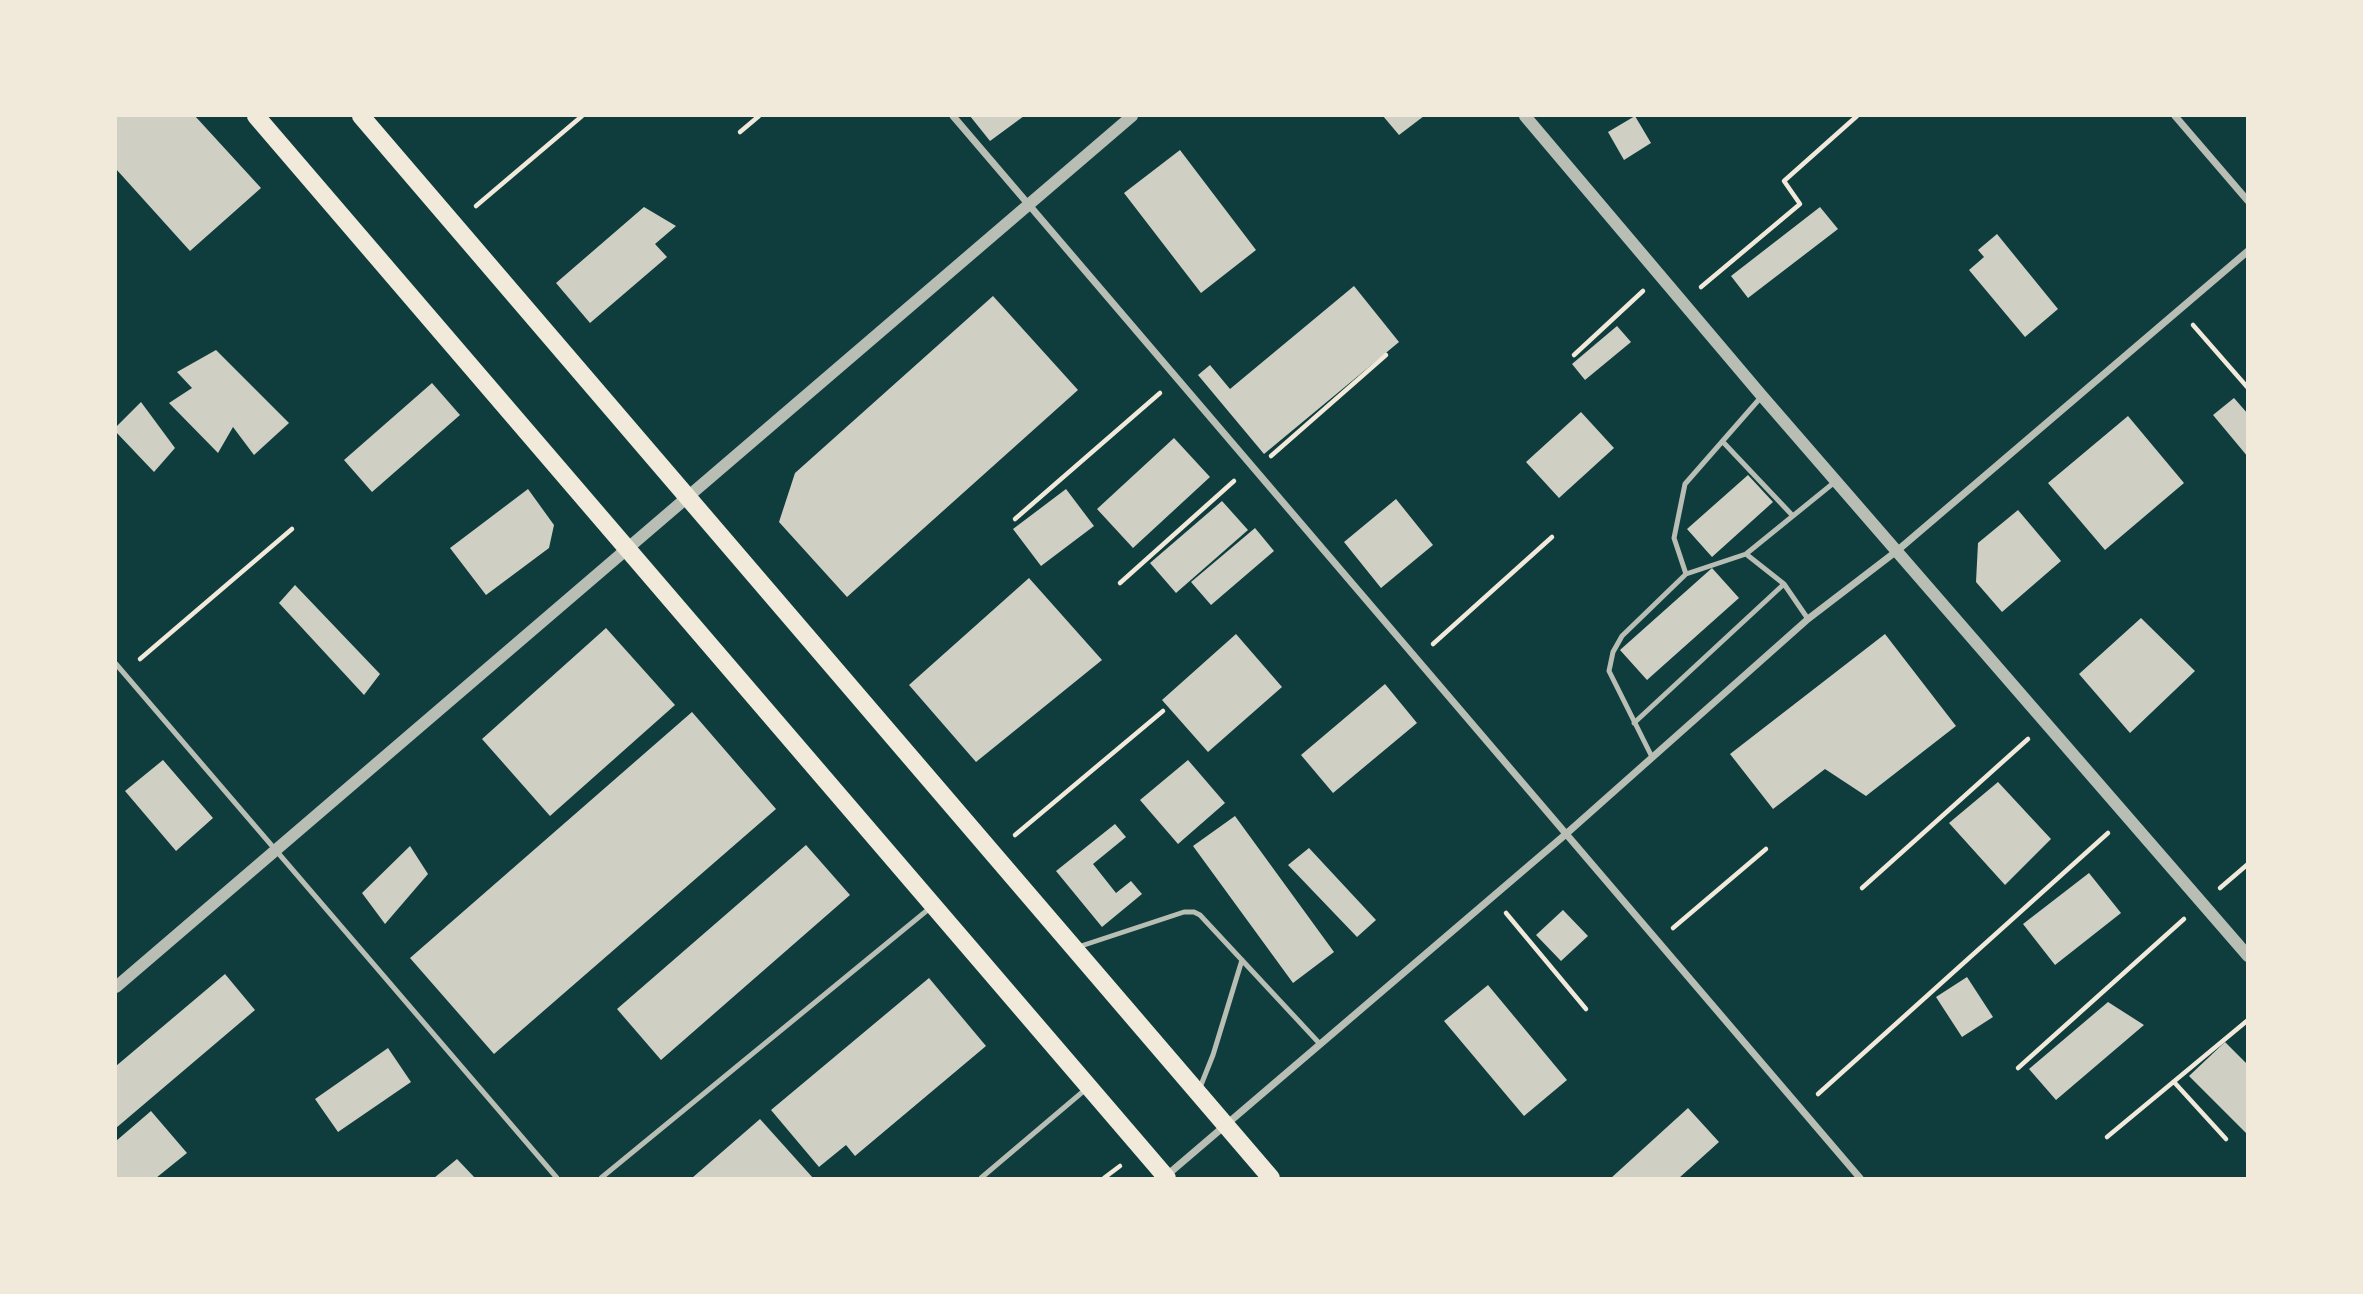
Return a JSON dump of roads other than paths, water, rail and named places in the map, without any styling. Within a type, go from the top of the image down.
[{"type":"main road","points":[[256,116],[1165,1178]]},
{"type":"main road","points":[[361,116],[1271,1178]]},
{"type":"street","points":[[953,116],[1860,1178]]},
{"type":"street","points":[[116,987],[1132,116]]},
{"type":"street","points":[[1525,116],[1685,301],[1762,396],[2248,956]]},
{"type":"street","points":[[2175,116],[2248,201]]},
{"type":"street","points":[[1165,1178],[1566,834],[1651,755],[1808,619],[1898,550],[2248,251]]},
{"type":"lane","points":[[1686,573],[1674,538],[1685,484],[1762,396]]},
{"type":"lane","points":[[1723,442],[1793,516]]},
{"type":"lane","points":[[1651,755],[1609,671],[1613,652],[1622,636],[1686,573],[1746,554],[1837,481]]},
{"type":"lane","points":[[1746,554],[1784,584],[1808,619]]},
{"type":"lane","points":[[1634,723],[1784,584]]},
{"type":"lane","points":[[116,664],[557,1178]]},
{"type":"lane","points":[[601,1178],[933,906]]},
{"type":"lane","points":[[1073,948],[1184,912],[1200,915],[1320,1044]]},
{"type":"lane","points":[[1198,1093],[1213,1055],[1242,960]]},
{"type":"lane","points":[[981,1178],[1089,1087]]}]
